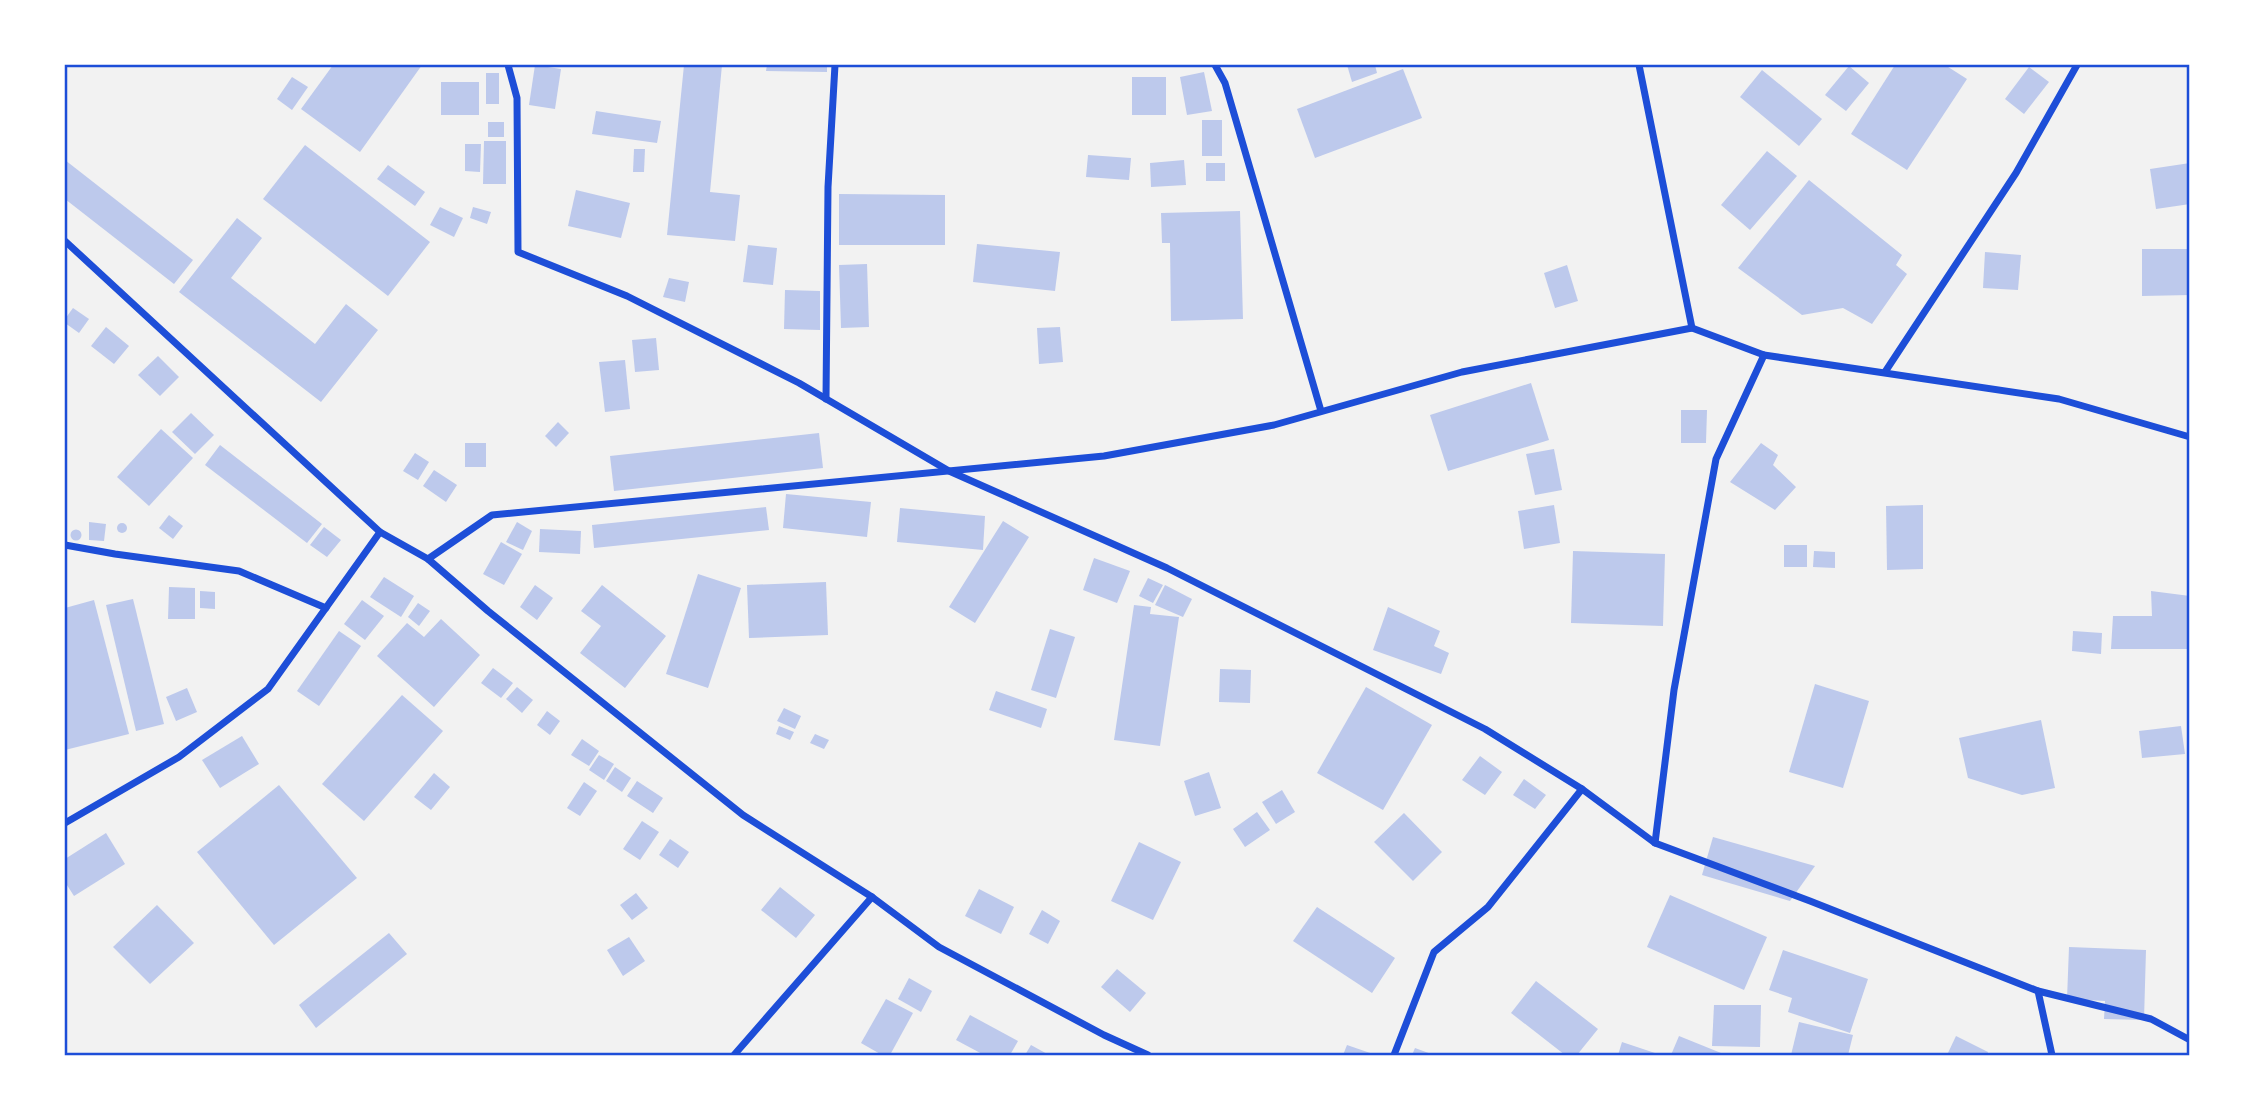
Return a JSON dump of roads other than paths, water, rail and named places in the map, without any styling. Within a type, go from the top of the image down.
[{"type":"street","points":[[508,65],[517,98],[518,253],[627,296],[825,399],[949,471],[1179,575],[1485,729],[1582,789],[1655,843],[2038,991],[2151,1019],[2190,1040]]},
{"type":"street","points":[[825,399],[828,187],[835,65]]},
{"type":"street","points":[[1215,65],[1225,83],[1321,411]]},
{"type":"street","points":[[1639,65],[1692,328]]},
{"type":"street","points":[[1885,372],[2016,173],[2077,65]]},
{"type":"street","points":[[65,241],[380,532],[428,559],[488,611],[743,815],[872,897],[939,947],[1104,1035],[1148,1055]]},
{"type":"street","points":[[428,559],[492,515],[1104,456],[1274,425],[1462,372],[1692,328],[1764,355],[2059,399],[2190,437]]},
{"type":"street","points":[[1655,843],[1674,690],[1716,459],[1764,355]]},
{"type":"street","points":[[65,823],[179,757],[268,689],[380,532]]},
{"type":"street","points":[[65,545],[239,571],[326,608]]},
{"type":"street","points":[[1394,1055],[1433,952],[1488,907],[1582,789]]},
{"type":"street","points":[[734,1055],[872,897]]},
{"type":"street","points":[[2038,991],[2052,1055]]}]
